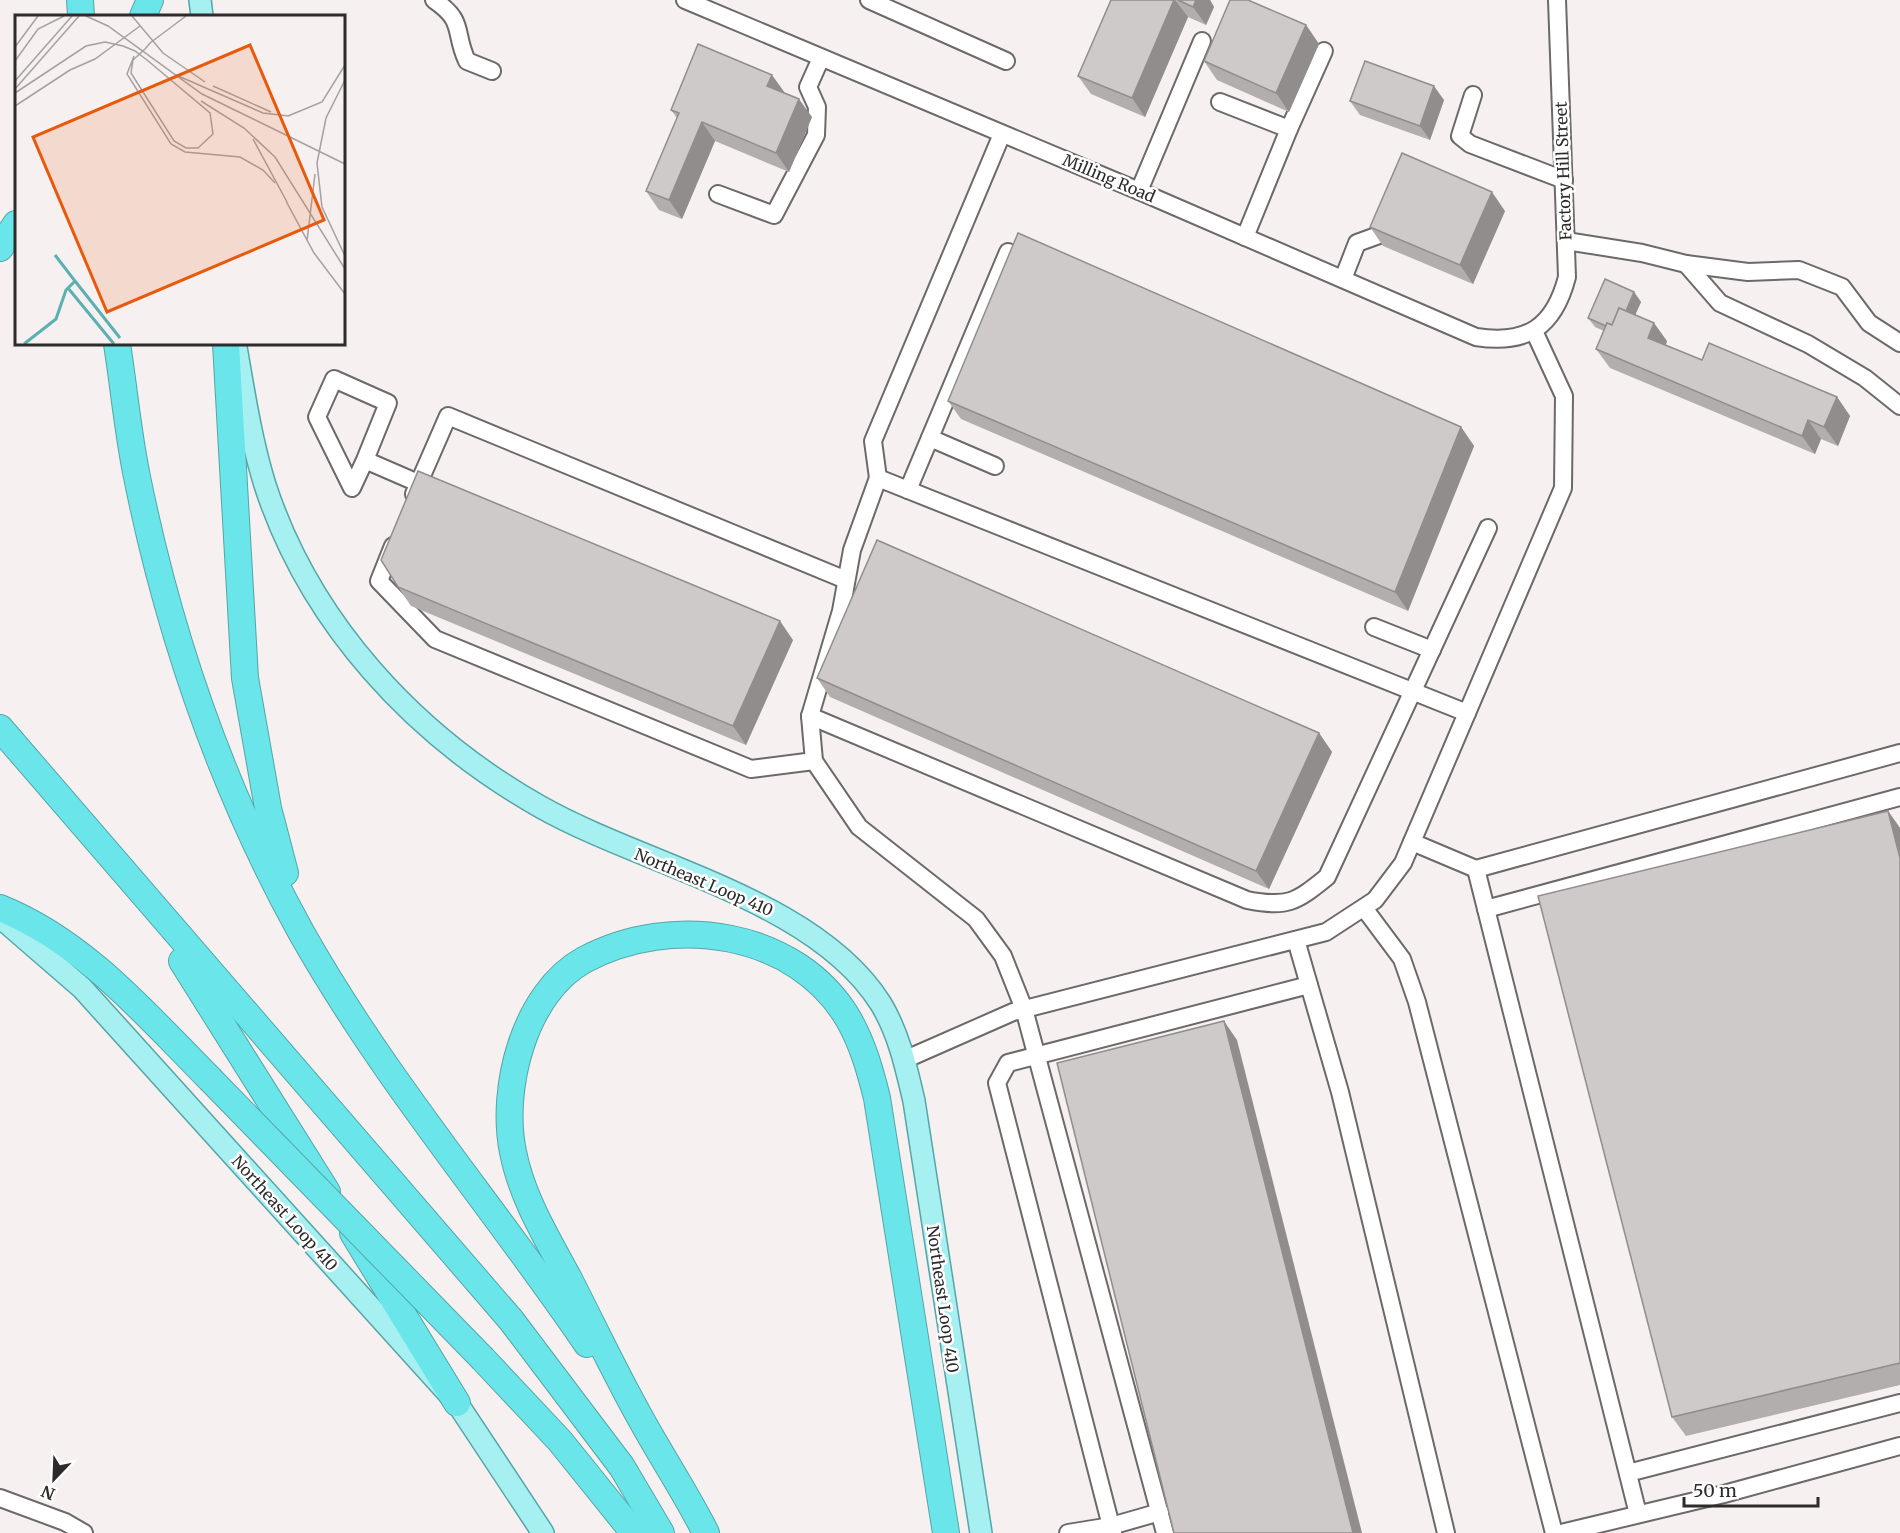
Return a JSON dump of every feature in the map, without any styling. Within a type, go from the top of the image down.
[{"type":"highway","points":[[80,0],[81,15]]},
{"type":"highway","points":[[0,248],[15,226]]},
{"type":"highway","points":[[117,345],[136,476],[171,618],[203,715],[247,821],[301,931],[373,1047],[533,1265],[641,1420]]},
{"type":"highway","points":[[226,345],[245,678],[268,808],[301,931]]},
{"type":"highway","points":[[0,728],[512,1320],[622,1467],[661,1533]]},
{"type":"highway","points":[[132,882],[285,1123],[457,1403]]},
{"type":"highway","points":[[0,908],[29,920],[70,948],[116,985],[483,1359],[560,1441],[634,1533]]},
{"type":"highway","points":[[706,1533],[641,1420],[524,1193],[512,1150],[510,1112],[513,1071],[528,1026],[551,988],[583,961],[627,944],[667,936],[711,934],[767,948],[801,969],[827,992],[848,1018],[867,1055],[877,1098],[946,1533]]},
{"type":"main road","points":[[200,0],[202,15]]},
{"type":"main road","name":"Northeast Loop 410","points":[[236,345],[246,407],[265,485],[298,565],[333,624],[375,675],[429,729],[481,771],[541,807],[631,850],[778,914],[820,941],[854,970],[880,1004],[900,1043],[914,1101],[981,1533]]},
{"type":"main road","name":"Northeast Loop 410","points":[[0,917],[82,988],[457,1403],[543,1533]]},
{"type":"street","points":[[434,0],[450,11],[459,28],[459,45],[467,61],[492,71]]},
{"type":"street","name":"Milling Road","points":[[685,0],[1139,191],[1476,337],[1497,340],[1515,339],[1534,331]]},
{"type":"street","points":[[719,14],[729,0]]},
{"type":"street","points":[[869,0],[1006,60]]},
{"type":"street","name":"Factory Hill Street","points":[[1534,331],[1552,314],[1562,298],[1568,277],[1557,0]]},
{"type":"street","points":[[1139,191],[1202,41]]},
{"type":"street","points":[[1245,237],[1324,51]]},
{"type":"street","points":[[718,194],[774,215],[816,135],[817,107],[808,87],[821,58]]},
{"type":"street","points":[[1473,95],[1460,136],[1470,144],[1564,180]]},
{"type":"street","points":[[1220,102],[1289,129]]},
{"type":"street","points":[[1002,134],[873,441],[878,478],[852,550],[841,611],[810,716],[814,762],[859,827],[976,919],[1003,956],[1024,1009],[1037,1055],[1165,1533]]},
{"type":"street","points":[[1343,279],[1357,243],[1379,235],[1392,204]]},
{"type":"street","points":[[1566,241],[1641,253],[1686,264],[1748,272],[1799,270],[1842,287],[1869,323],[1900,343]]},
{"type":"street","points":[[908,490],[1008,252]]},
{"type":"street","points":[[1686,264],[1719,303],[1808,344],[1865,378],[1900,406]]},
{"type":"street","points":[[904,1060],[1024,1009],[1326,932],[1375,900],[1403,863],[1563,488],[1564,396],[1534,331]]},
{"type":"street","points":[[334,379],[388,403],[365,460],[352,488],[317,417],[334,379]]},
{"type":"street","points":[[409,505],[448,416],[846,580]]},
{"type":"street","points":[[930,438],[995,466]]},
{"type":"street","points":[[365,460],[418,483]]},
{"type":"street","points":[[878,478],[1467,713]]},
{"type":"street","points":[[401,526],[379,581],[435,639],[751,769],[814,762]]},
{"type":"street","points":[[810,716],[1247,900],[1274,905],[1300,899],[1327,877],[1488,528]]},
{"type":"street","points":[[1374,627],[1432,650]]},
{"type":"street","points":[[1412,842],[1476,869],[1900,753]]},
{"type":"street","points":[[1486,909],[1900,797]]},
{"type":"street","points":[[1476,869],[1638,1514]]},
{"type":"street","points":[[1364,908],[1402,959],[1417,1002],[1554,1533]]},
{"type":"street","points":[[1296,940],[1340,1092],[1446,1533]]},
{"type":"street","points":[[1112,1530],[997,1083],[1008,1063],[1309,985]]},
{"type":"street","points":[[1628,1473],[1900,1403]]},
{"type":"street","points":[[1561,1533],[1900,1446]]},
{"type":"street","points":[[0,1498],[65,1522],[84,1533]]},
{"type":"street","points":[[1068,1533],[1112,1530],[1160,1512]]},
{"type":"building","points":[[1111,0],[1174,0],[1132,98],[1078,76]]},
{"type":"building","points":[[1178,0],[1196,0],[1193,7]]},
{"type":"building","points":[[1230,0],[1248,0],[1306,25],[1276,93],[1204,61]]},
{"type":"building","points":[[698,44],[772,75],[767,86],[799,99],[776,153],[702,122],[669,200],[646,191],[679,113],[671,110]]},
{"type":"building","points":[[1365,61],[1434,86],[1420,126],[1350,101]]},
{"type":"building","points":[[1402,153],[1492,192],[1460,265],[1370,227]]},
{"type":"building","points":[[1018,233],[1461,427],[1395,592],[948,401]]},
{"type":"building","points":[[1605,279],[1634,292],[1626,311],[1619,308],[1612,325],[1607,323],[1606,326],[1588,318]]},
{"type":"building","points":[[1619,308],[1654,323],[1648,338],[1702,360],[1709,343],[1837,397],[1824,427],[1808,420],[1802,436],[1596,349],[1607,323],[1612,325]]},
{"type":"building","points":[[418,471],[780,621],[733,726],[398,587],[381,560]]},
{"type":"building","points":[[877,540],[1319,733],[1256,871],[817,678]]},
{"type":"building","points":[[1888,811],[1900,858],[1900,1363],[1672,1417],[1538,896]]},
{"type":"building","points":[[1224,1021],[1353,1533],[1174,1533],[1057,1063]]}]
